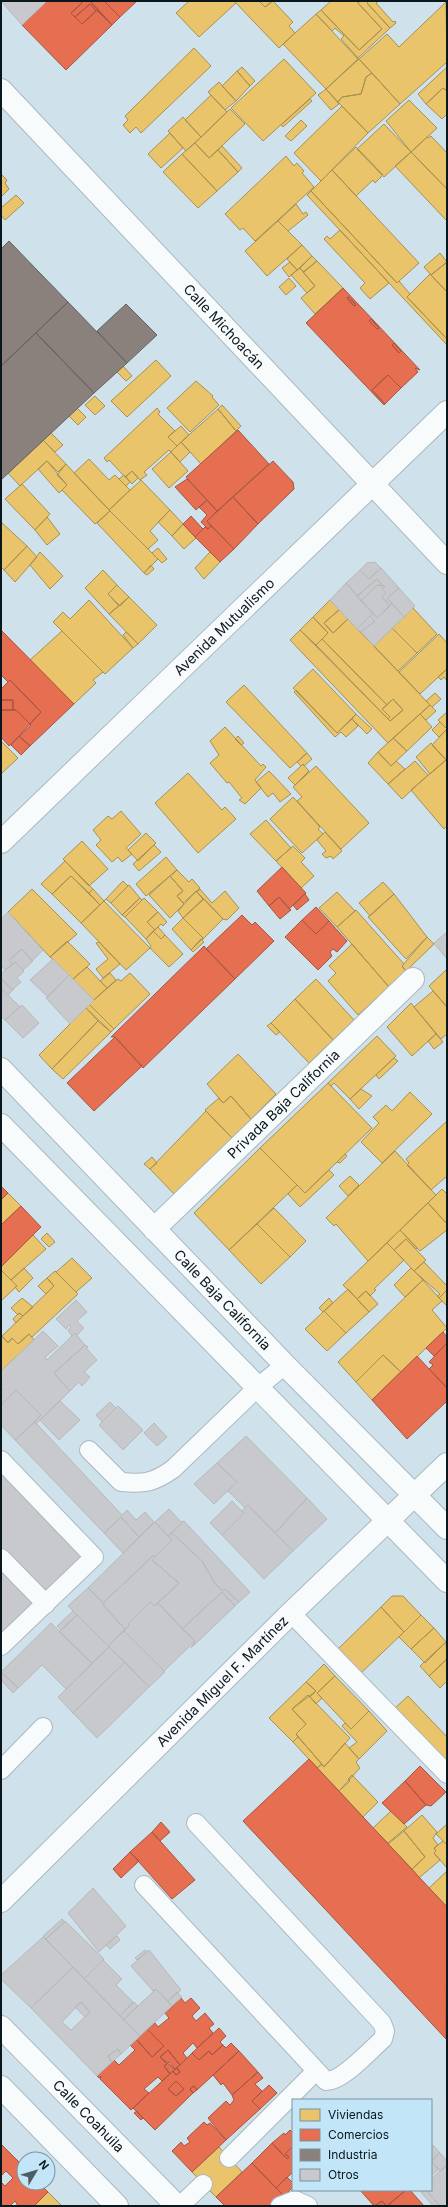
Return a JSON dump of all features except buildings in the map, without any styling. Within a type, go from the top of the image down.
[{"type":"street","name":"Calle Michoacán","points":[[1,90],[447,563]]},
{"type":"street","name":"Avenida Mutualismo","points":[[1,842],[447,412]]},
{"type":"street","name":"Privada Baja California","points":[[154,1229],[412,979]]},
{"type":"street","name":"Calle Baja California","points":[[1,1069],[285,1365],[447,1528]]},
{"type":"street","points":[[3,1132],[258,1387],[447,1581]]},
{"type":"street","name":"Avenida Miguel F. Martínez","points":[[1,1902],[291,1613],[447,1464]]},
{"type":"street","name":"Calle Coahuila","points":[[1,2027],[178,2206]]},
{"type":"street","points":[[1,2087],[118,2206]]},
{"type":"lane","points":[[88,1450],[121,1482],[142,1484],[158,1480],[173,1469],[258,1387],[285,1365]]},
{"type":"lane","points":[[1,1460],[94,1557],[1,1646]]},
{"type":"lane","points":[[1,1558],[46,1604]]},
{"type":"lane","points":[[291,1613],[447,1774]]},
{"type":"lane","points":[[1,1770],[43,1727]]},
{"type":"lane","points":[[144,1885],[326,2080],[332,2081],[341,2077],[383,2039],[385,2031],[382,2023],[196,1823]]},
{"type":"lane","points":[[229,2158],[316,2071]]},
{"type":"lane","points":[[178,2206],[203,2184]]},
{"type":"lane","points":[[280,2206],[295,2200],[308,2206]]}]
